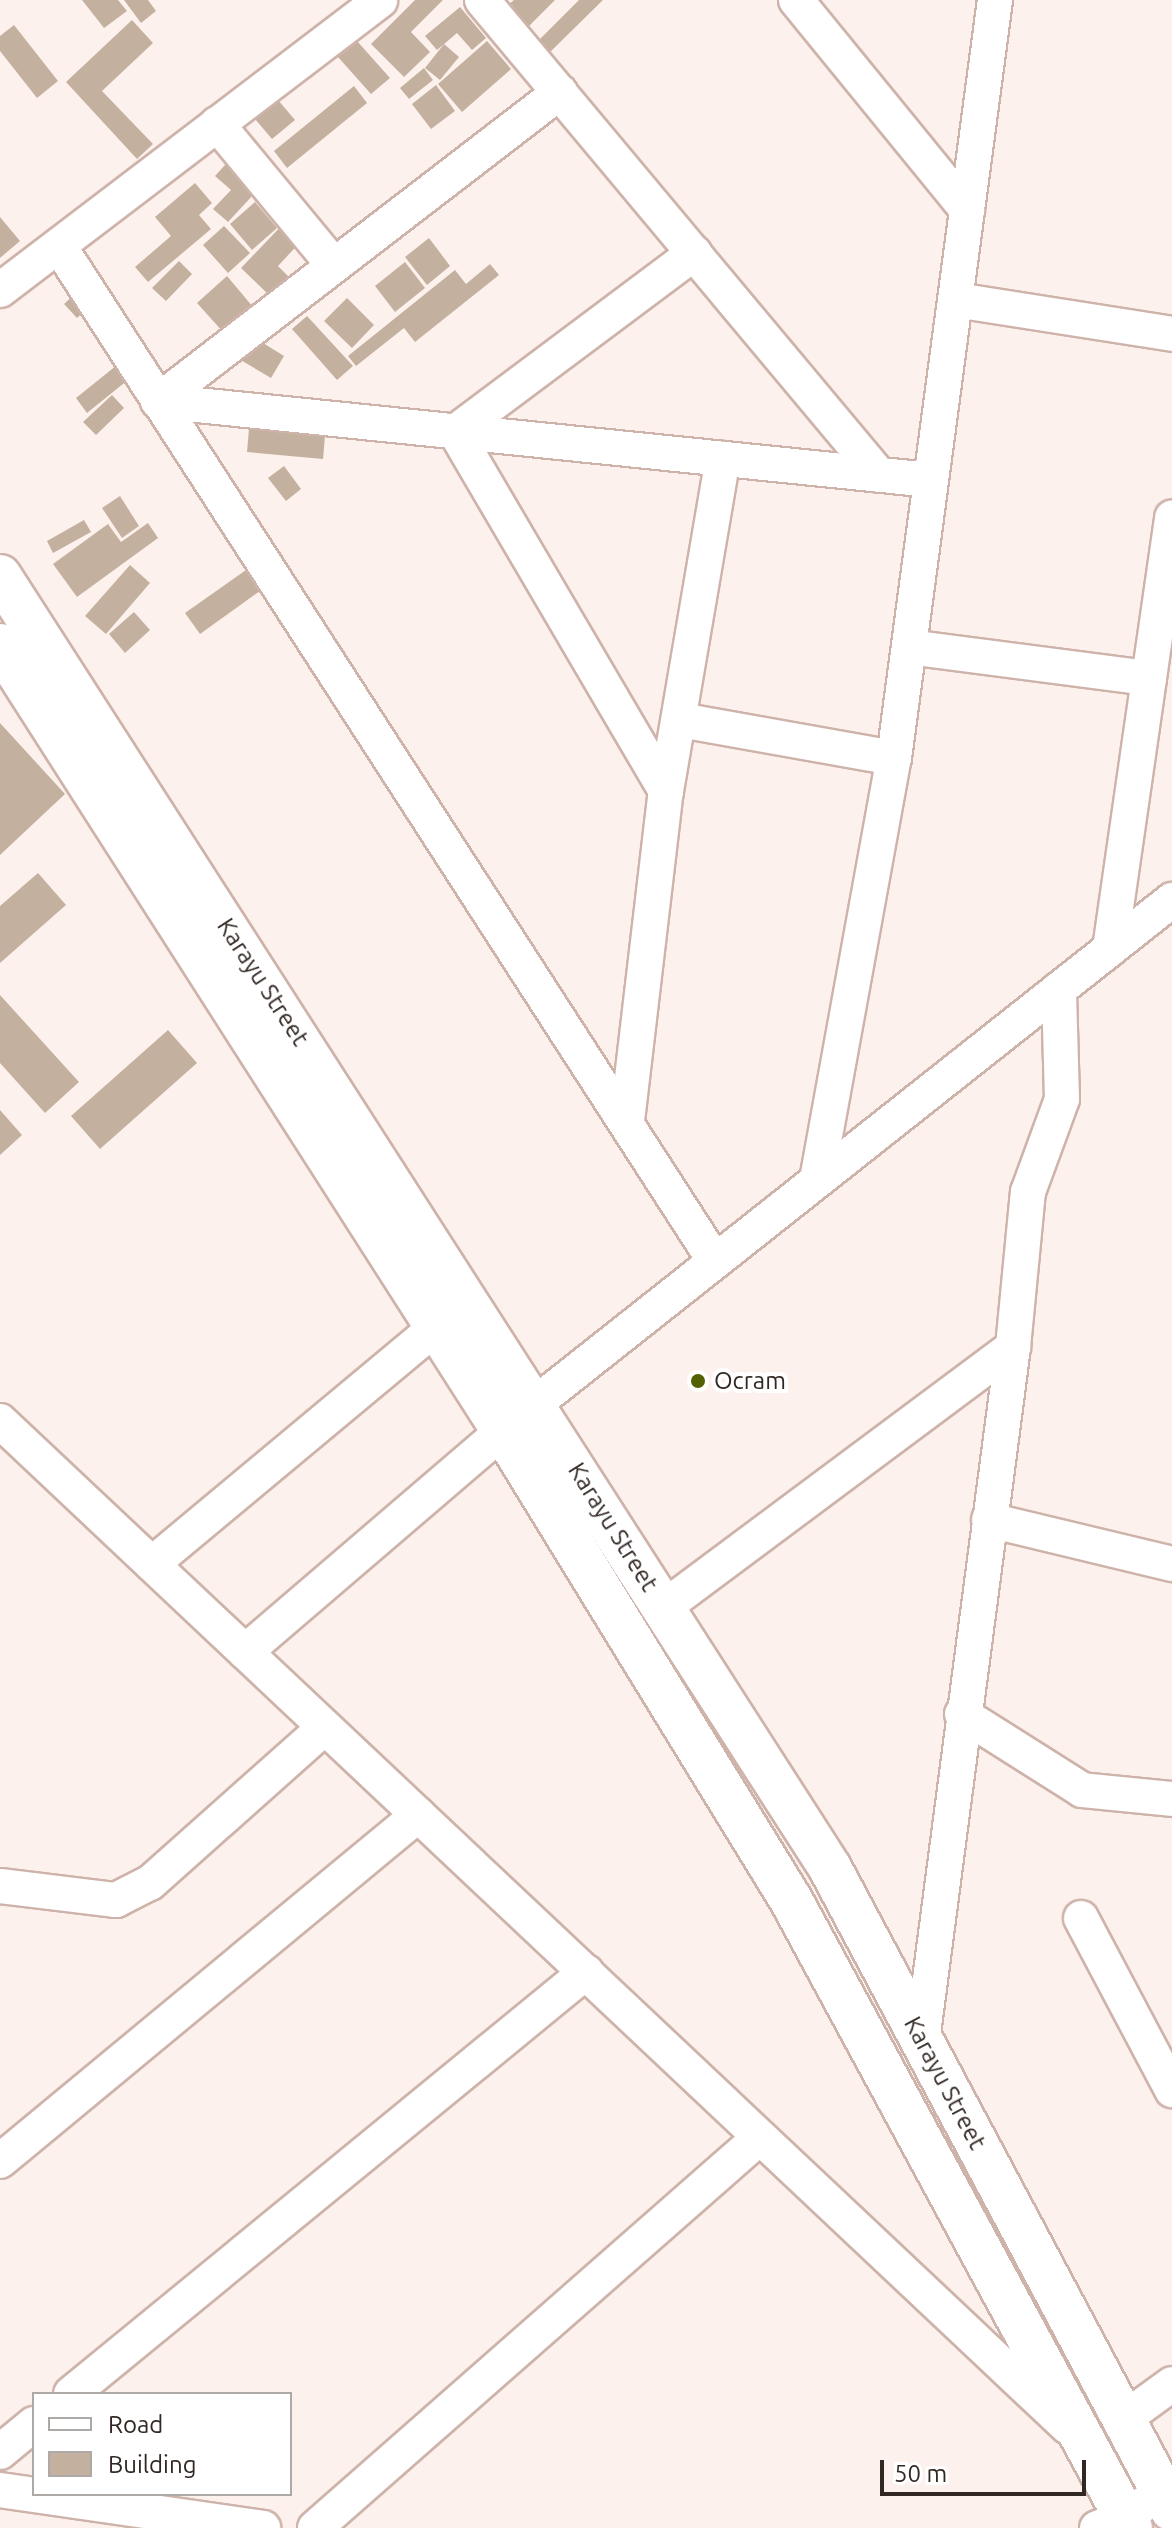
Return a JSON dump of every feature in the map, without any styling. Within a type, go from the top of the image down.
[{"type":"main road","name":"Karayu Street","points":[[0,576],[536,1403],[830,1868],[1167,2500]]},
{"type":"main road","name":"Karayu Street","points":[[0,645],[503,1431],[791,1900],[1088,2446],[1118,2524]]},
{"type":"street","points":[[0,290],[380,0]]},
{"type":"street","points":[[482,0],[879,475]]},
{"type":"street","points":[[796,0],[967,210]]},
{"type":"street","points":[[817,1180],[894,758],[995,0]]},
{"type":"street","points":[[158,401],[560,92]]},
{"type":"street","points":[[217,124],[333,264]]},
{"type":"street","points":[[59,246],[715,1261]]},
{"type":"street","points":[[455,432],[694,253]]},
{"type":"street","points":[[956,300],[1172,334]]},
{"type":"street","points":[[158,401],[931,480]]},
{"type":"street","points":[[455,432],[666,791]]},
{"type":"street","points":[[627,1121],[666,791],[723,459]]},
{"type":"street","points":[[1110,949],[1172,517]]},
{"type":"street","points":[[909,647],[1149,678]]},
{"type":"street","points":[[680,720],[894,758]]},
{"type":"street","points":[[245,1652],[536,1403],[1172,900]]},
{"type":"street","points":[[922,2041],[962,1714],[1013,1347],[1028,1192],[1062,1099],[1059,989]]},
{"type":"street","points":[[152,1564],[436,1327]]},
{"type":"street","points":[[663,1608],[1013,1347]]},
{"type":"street","points":[[0,1421],[1088,2446]]},
{"type":"street","points":[[989,1520],[1172,1564]]},
{"type":"street","points":[[962,1714],[1082,1790],[1172,1799]]},
{"type":"street","points":[[0,1886],[116,1900],[150,1883],[325,1727]]},
{"type":"street","points":[[0,2161],[418,1815]]},
{"type":"street","points":[[1081,1918],[1172,2090]]},
{"type":"street","points":[[73,2392],[586,1972]]},
{"type":"street","points":[[315,2528],[760,2137]]},
{"type":"street","points":[[1124,2419],[1172,2384]]},
{"type":"street","points":[[0,2452],[32,2426]]},
{"type":"street","points":[[0,2490],[32,2495]]},
{"type":"street","points":[[42,2496],[263,2528]]},
{"type":"street","points":[[1118,2524],[1167,2500]]},
{"type":"building","points":[[82,0],[118,0],[127,11],[104,28]]},
{"type":"building","points":[[124,0],[148,0],[156,11],[141,23]]},
{"type":"building","points":[[415,0],[443,0],[411,32],[430,52],[404,77],[371,44]]},
{"type":"building","points":[[514,0],[555,0],[529,26],[508,5]]},
{"type":"building","points":[[579,0],[603,0],[548,54],[537,42]]},
{"type":"building","points":[[460,7],[486,38],[472,50],[457,33],[437,50],[425,36]]},
{"type":"building","points":[[132,20],[153,43],[102,91],[153,144],[137,159],[66,82]]},
{"type":"building","points":[[14,25],[58,81],[37,98],[0,51],[0,36]]},
{"type":"building","points":[[357,41],[390,78],[371,94],[338,57]]},
{"type":"building","points":[[487,41],[511,69],[462,112],[438,84]]},
{"type":"building","points":[[444,44],[459,57],[440,80],[425,68]]},
{"type":"building","points":[[424,68],[433,80],[409,99],[400,88]]},
{"type":"building","points":[[436,85],[455,111],[431,129],[412,104]]},
{"type":"building","points":[[354,86],[367,103],[287,168],[274,151]]},
{"type":"building","points":[[278,100],[295,120],[272,139],[255,119]]},
{"type":"building","points":[[235,154],[265,182],[228,222],[213,209],[231,190],[215,176]]},
{"type":"building","points":[[195,183],[212,203],[199,215],[211,229],[148,282],[135,267],[171,236],[155,217]]},
{"type":"building","points":[[255,202],[277,228],[252,250],[230,224]]},
{"type":"building","points":[[0,217],[20,241],[0,258]]},
{"type":"building","points":[[287,220],[305,237],[278,266],[289,277],[270,296],[241,268]]},
{"type":"building","points":[[224,226],[250,253],[228,273],[203,245]]},
{"type":"building","points":[[429,238],[450,266],[427,285],[405,257]]},
{"type":"building","points":[[179,261],[192,274],[166,301],[152,288]]},
{"type":"building","points":[[405,262],[425,288],[395,312],[375,286]]},
{"type":"building","points":[[490,264],[499,275],[415,342],[404,328],[356,366],[348,356],[455,270],[466,284]]},
{"type":"building","points":[[227,276],[253,307],[224,333],[197,303]]},
{"type":"building","points":[[76,293],[89,307],[77,318],[64,304]]},
{"type":"building","points":[[347,298],[374,325],[352,348],[324,321]]},
{"type":"building","points":[[307,316],[353,366],[337,380],[292,329]]},
{"type":"building","points":[[253,337],[284,356],[271,378],[239,359]]},
{"type":"building","points":[[127,357],[139,371],[87,413],[76,398]]},
{"type":"building","points":[[112,395],[124,408],[96,435],[83,422]]},
{"type":"building","points":[[249,429],[325,436],[323,459],[247,452]]},
{"type":"building","points":[[284,466],[301,489],[286,501],[268,478]]},
{"type":"building","points":[[120,496],[139,526],[122,538],[102,508]]},
{"type":"building","points":[[84,520],[91,532],[53,553],[47,541]]},
{"type":"building","points":[[148,523],[158,538],[77,597],[53,564],[108,524],[121,542]]},
{"type":"building","points":[[130,565],[150,583],[106,634],[85,616]]},
{"type":"building","points":[[246,570],[260,591],[200,634],[185,613]]},
{"type":"building","points":[[134,612],[150,630],[125,653],[109,634]]},
{"type":"building","points":[[0,723],[65,794],[0,855]]},
{"type":"building","points":[[38,873],[66,905],[0,963],[0,906]]},
{"type":"building","points":[[0,995],[79,1082],[45,1113],[0,1063]]},
{"type":"building","points":[[168,1030],[197,1063],[100,1149],[71,1116]]},
{"type":"building","points":[[0,1110],[22,1135],[0,1155]]},
{"type":"place","name":"Ocram","points":[[698,1381]]}]
